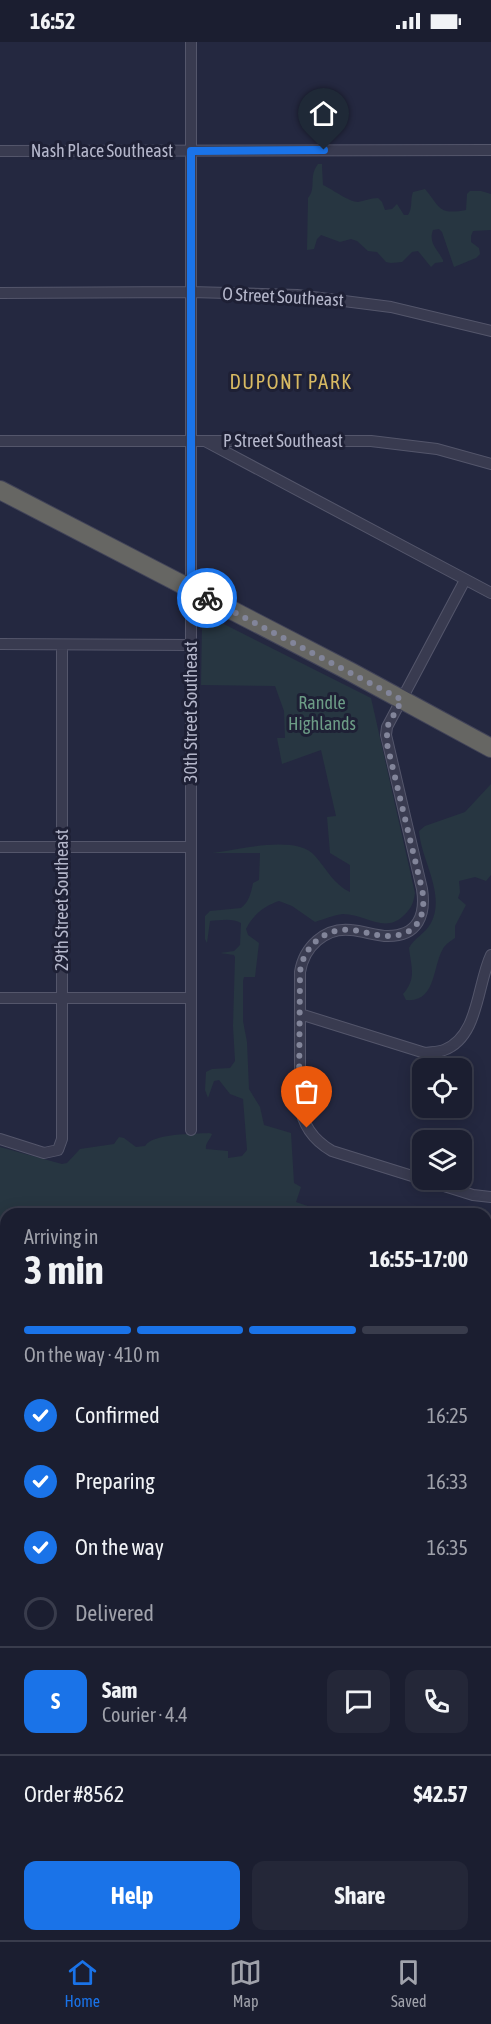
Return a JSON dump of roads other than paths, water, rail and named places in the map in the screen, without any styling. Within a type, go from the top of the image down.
[{"type":"highway","points":[[0,490],[491,748]]},
{"type":"street","name":"30th Street Southeast","points":[[191,42],[191,1130]]},
{"type":"street","name":"Nash Place Southeast","points":[[0,151],[491,150]]},
{"type":"street","name":"O Street Southeast","points":[[0,293],[273,294],[342,300],[416,312],[491,331]]},
{"type":"street","name":"P Street Southeast","points":[[0,441],[386,442],[451,452],[491,464]]},
{"type":"street","points":[[205,441],[491,593]]},
{"type":"street","points":[[465,580],[387,727],[387,744],[422,889],[423,912],[416,925],[401,934],[384,936],[342,930],[328,934],[315,942],[307,952],[300,968],[300,1103],[307,1128],[319,1142],[339,1153],[473,1195],[491,1197]]},
{"type":"street","points":[[0,644],[191,645]]},
{"type":"street","name":"29th Street Southeast","points":[[0,1139],[44,1153],[53,1152],[60,1147],[62,1139],[62,645]]},
{"type":"street","points":[[0,847],[190,847]]},
{"type":"street","points":[[300,1014],[425,1053],[444,1050],[460,1042],[470,1027],[484,970],[491,955]]},
{"type":"street","points":[[0,998],[190,998]]},
{"type":"district","name":"DUPONT PARK","points":[[291,382]]},
{"type":"park label","name":"Randle Highlands","points":[[322,713]]}]
